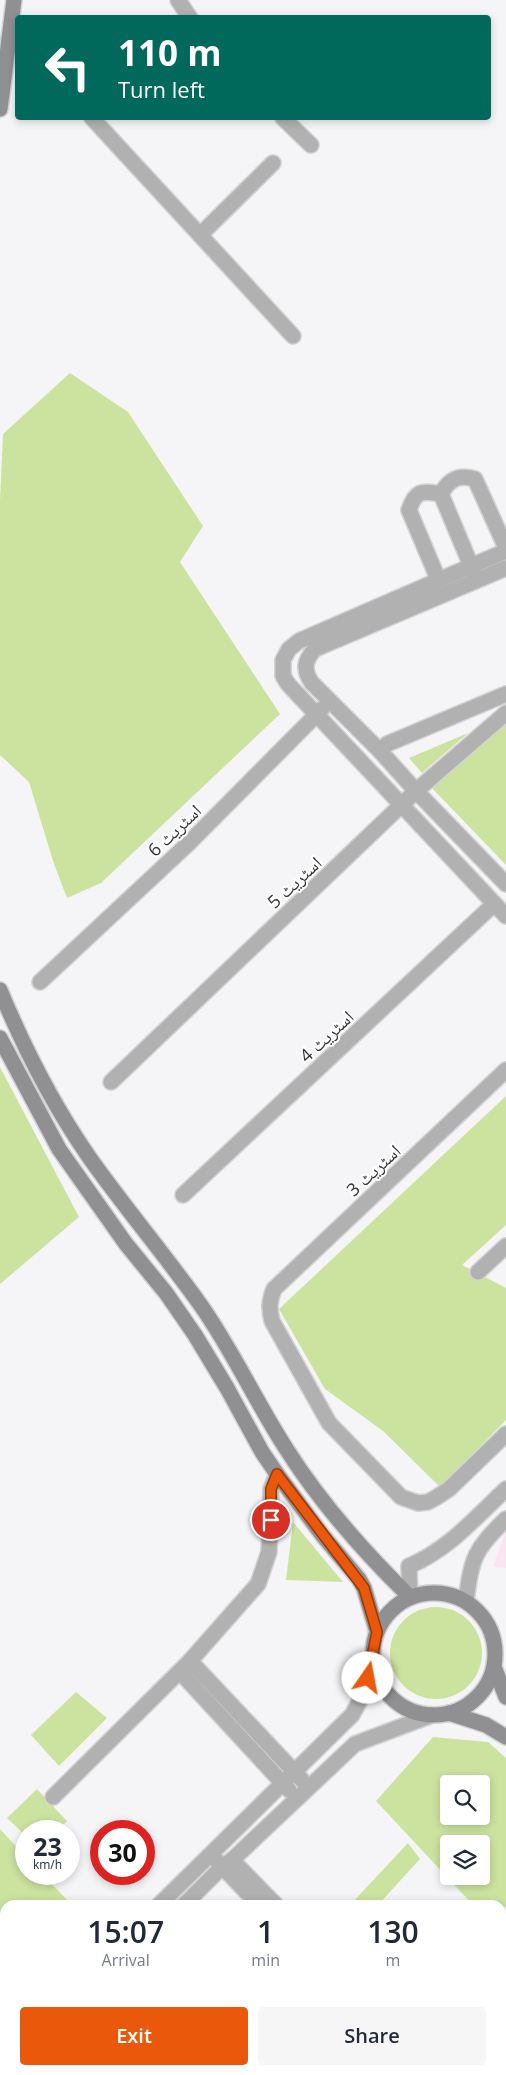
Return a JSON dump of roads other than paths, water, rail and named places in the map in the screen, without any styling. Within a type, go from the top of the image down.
[{"type":"street","points":[[0,109],[14,40],[14,0]]},
{"type":"street","points":[[178,0],[188,15]]},
{"type":"street","points":[[94,120],[293,336]]},
{"type":"street","points":[[285,120],[311,145]]},
{"type":"street","points":[[200,235],[273,163]]},
{"type":"street","points":[[441,494],[446,485],[456,477],[466,476],[475,479],[506,549],[299,641],[289,649],[283,660],[284,676],[315,714],[403,804],[506,916]]},
{"type":"street","points":[[438,579],[409,510],[413,500],[420,493],[430,491],[441,494]]},
{"type":"street","points":[[441,494],[477,580]]},
{"type":"street","points":[[506,568],[315,649],[306,660],[305,666],[307,676],[312,684],[380,750],[416,791],[506,884]]},
{"type":"street","points":[[283,660],[305,666]]},
{"type":"street","points":[[380,750],[387,744],[506,694]]},
{"type":"street","name":"اسٹریٹ 6","points":[[40,982],[189,843],[315,714],[331,702]]},
{"type":"street","name":"اسٹریٹ 5","points":[[111,1082],[416,791],[506,713]]},
{"type":"street","name":"اسٹریٹ 4","points":[[183,1195],[494,904]]},
{"type":"street","points":[[0,990],[14,1024],[45,1085],[72,1131],[113,1190],[203,1308],[229,1349],[287,1451],[334,1516],[370,1558],[410,1597]]},
{"type":"street","points":[[0,1038],[59,1149],[126,1244],[166,1293],[195,1334],[262,1452],[277,1474],[323,1536],[359,1579],[366,1593],[377,1632]]},
{"type":"street","name":"اسٹریٹ 3","points":[[506,1070],[274,1289],[270,1299],[272,1321],[329,1423],[401,1497],[418,1503],[428,1502],[437,1497],[449,1489],[506,1434]]},
{"type":"street","points":[[98,1202],[113,1190]]},
{"type":"street","points":[[478,1272],[506,1246]]},
{"type":"street","points":[[53,1797],[185,1666],[258,1584],[269,1552],[271,1489],[277,1474]]},
{"type":"street","points":[[410,1597],[409,1566],[432,1555],[449,1542],[506,1489]]},
{"type":"street","points":[[466,1601],[470,1570],[476,1554],[482,1544],[506,1519]]},
{"type":"street","points":[[449,1714],[465,1707],[478,1697],[489,1683],[496,1652],[494,1636],[483,1616],[466,1601],[453,1595],[439,1592],[424,1593],[410,1597],[390,1611],[377,1632],[373,1652],[377,1676],[393,1699],[411,1710],[432,1715],[449,1714],[486,1724],[506,1737]]},
{"type":"street","points":[[164,1900],[352,1715],[363,1695],[374,1662]]},
{"type":"street","points":[[185,1666],[308,1786]]},
{"type":"street","points":[[185,1666],[296,1798]]},
{"type":"street","points":[[494,1667],[506,1697]]},
{"type":"street","points":[[189,1900],[308,1786],[355,1744],[432,1715]]},
{"type":"street","points":[[218,1846],[214,1855],[218,1864],[227,1863],[270,1900]]},
{"type":"street","points":[[227,1863],[255,1900]]}]
